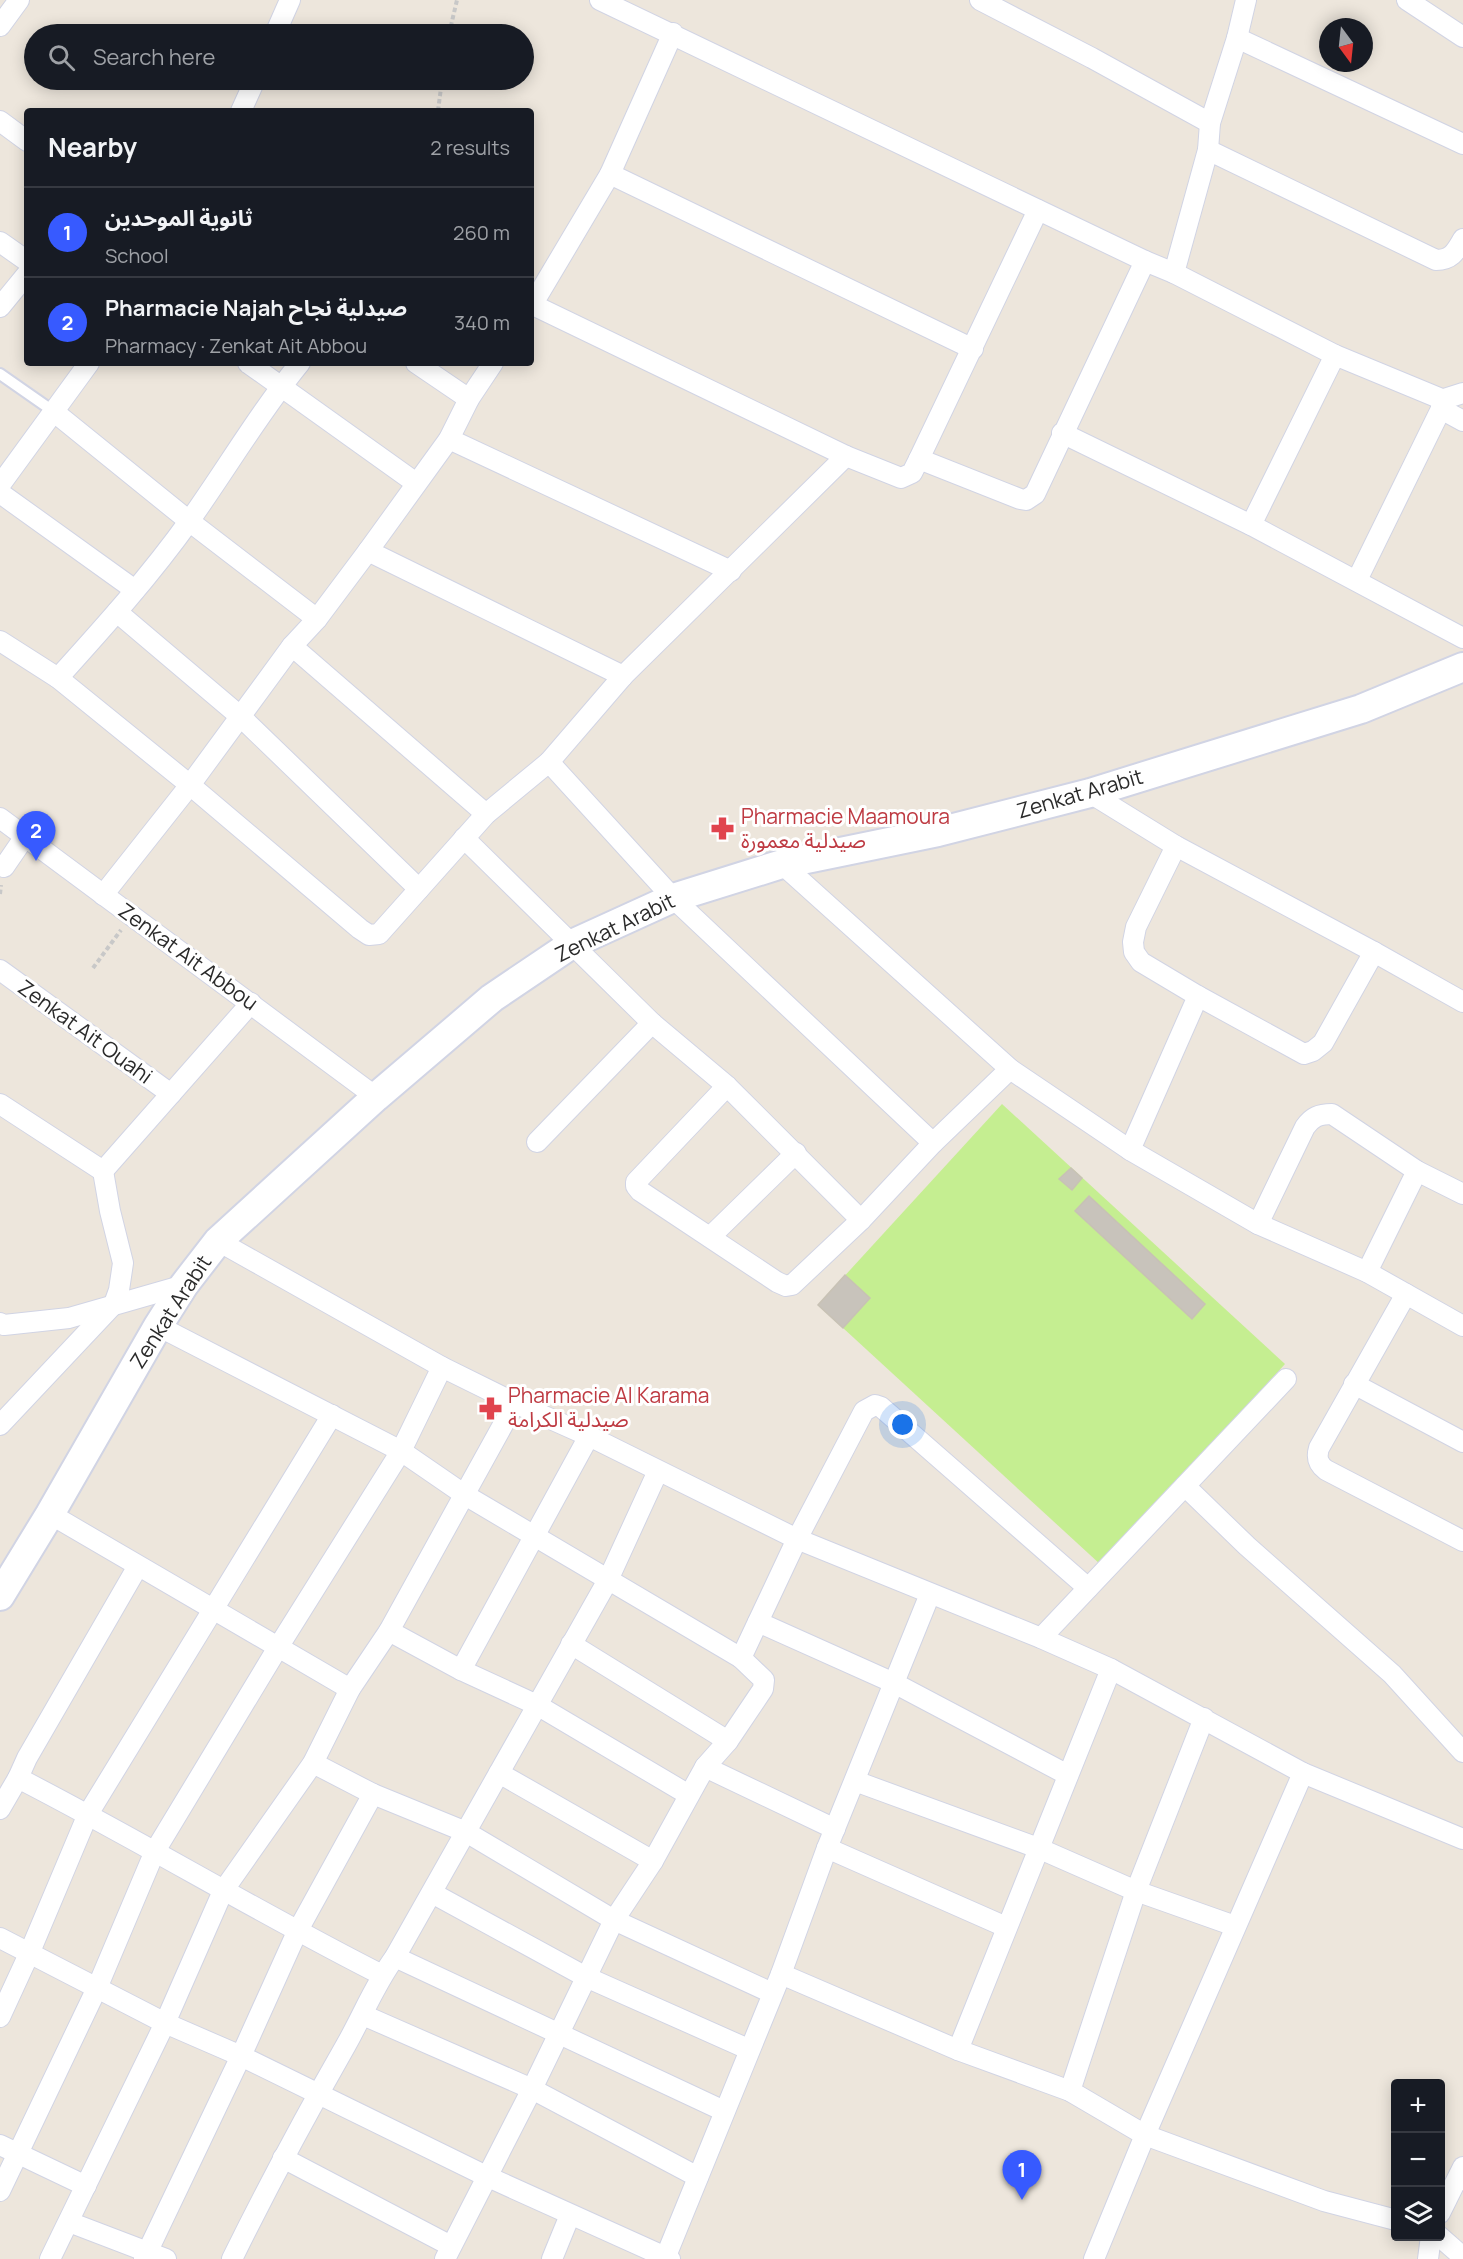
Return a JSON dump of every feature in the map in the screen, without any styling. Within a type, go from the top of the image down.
[{"type":"street","points":[[0,26],[20,0]]},
{"type":"street","points":[[279,24],[290,0]]},
{"type":"street","points":[[600,0],[1174,273],[1335,355],[1441,404],[1463,422]]},
{"type":"street","points":[[980,0],[1210,123]]},
{"type":"street","points":[[1174,273],[1208,150],[1210,123],[1237,38],[1246,0]]},
{"type":"street","points":[[1407,0],[1463,37]]},
{"type":"street","points":[[534,303],[609,174],[673,33]]},
{"type":"street","points":[[1237,38],[1463,144]]},
{"type":"street","points":[[242,108],[250,90]]},
{"type":"street","points":[[0,120],[24,139]]},
{"type":"street","points":[[1208,150],[1436,260],[1445,260],[1453,256],[1463,239]]},
{"type":"street","points":[[609,174],[973,349]]},
{"type":"street","points":[[534,307],[846,456],[901,478],[912,473],[1038,210]]},
{"type":"street","points":[[0,242],[24,259]]},
{"type":"street","points":[[919,459],[1026,500],[1035,494],[1145,261]]},
{"type":"street","points":[[0,307],[24,278]]},
{"type":"street","points":[[1251,525],[1335,355]]},
{"type":"street","points":[[0,485],[86,366]]},
{"type":"street","points":[[252,366],[416,483]]},
{"type":"street","points":[[58,678],[117,612],[189,521],[280,387],[298,366]]},
{"type":"street","points":[[420,366],[469,399]]},
{"type":"street","points":[[103,895],[190,785],[292,646],[317,619],[450,440],[469,399],[491,366]]},
{"type":"street","points":[[1357,580],[1441,404],[1463,393]]},
{"type":"street","points":[[53,411],[189,521],[317,619]]},
{"type":"street","points":[[1062,433],[1251,525],[1463,638]]},
{"type":"street","points":[[450,440],[731,571]]},
{"type":"street","points":[[0,641],[58,678],[369,935],[379,934],[486,814],[549,762],[623,676],[846,456]]},
{"type":"street","points":[[0,493],[135,590]]},
{"type":"street","points":[[368,551],[623,676]]},
{"type":"street","points":[[117,612],[241,717],[419,889]]},
{"type":"street","points":[[292,646],[486,814]]},
{"type":"street","name":"Zenkat Arabit","points":[[0,1596],[158,1326],[184,1285],[218,1241],[376,1097],[492,998],[572,944],[673,898],[782,864],[938,832],[1090,794],[1361,709],[1463,667]]},
{"type":"street","points":[[549,762],[673,898],[933,1143]]},
{"type":"street","points":[[1090,794],[1176,846],[1463,1002]]},
{"type":"street","name":"Zenkat Ait Abbou","points":[[0,818],[26,835],[103,895],[376,1097]]},
{"type":"street","points":[[4,867],[26,835]]},
{"type":"street","points":[[464,838],[652,1023],[728,1086],[861,1220]]},
{"type":"street","points":[[1176,846],[1136,927],[1134,952],[1141,962],[1304,1054],[1312,1052],[1323,1043],[1374,952]]},
{"type":"street","points":[[782,864],[1010,1068],[1130,1150],[1258,1224],[1367,1272],[1463,1326]]},
{"type":"street","name":"Zenkat Ait Ouahi","points":[[0,970],[171,1095]]},
{"type":"street","points":[[1130,1150],[1198,996]]},
{"type":"street","points":[[103,1170],[251,1003]]},
{"type":"street","points":[[537,1142],[652,1023]]},
{"type":"street","points":[[728,1086],[636,1182],[636,1186],[640,1191],[786,1286],[792,1285],[861,1220],[933,1143],[1010,1068]]},
{"type":"street","points":[[0,1104],[103,1170],[123,1263],[119,1290],[114,1304],[0,1425]]},
{"type":"street","points":[[1258,1224],[1305,1127],[1309,1120],[1320,1114],[1332,1114],[1417,1170],[1463,1194]]},
{"type":"street","points":[[710,1237],[796,1154]]},
{"type":"street","points":[[1367,1272],[1417,1170]]},
{"type":"street","points":[[218,1241],[442,1367],[515,1404],[589,1436],[797,1539],[1041,1638],[1111,1669],[1303,1773],[1463,1839]]},
{"type":"street","points":[[0,1323],[4,1325],[69,1318],[184,1285]]},
{"type":"street","points":[[1406,1294],[1354,1384],[1317,1455],[1322,1467],[1463,1541]]},
{"type":"street","points":[[158,1326],[401,1451],[465,1495],[741,1658],[764,1680],[764,1684],[728,1741],[705,1767],[653,1861],[614,1920],[532,2089],[448,2253],[283,2158]]},
{"type":"street","points":[[0,2191],[9,2149],[97,1988],[154,1851],[401,1451],[442,1367]]},
{"type":"street","points":[[1041,1638],[1286,1379]]},
{"type":"street","points":[[1354,1384],[1463,1442]]},
{"type":"street","points":[[50,2259],[165,2023],[223,1892],[313,1763],[350,1689],[389,1631],[515,1404]]},
{"type":"street","points":[[741,1658],[797,1539],[864,1411],[875,1405],[881,1407],[1089,1588]]},
{"type":"street","points":[[0,2018],[88,1814],[333,1414]]},
{"type":"street","points":[[461,1670],[589,1436]]},
{"type":"street","points":[[232,2259],[283,2158],[363,2015],[382,1975],[432,1893],[608,1580],[658,1471]]},
{"type":"street","points":[[1185,1486],[1247,1546],[1392,1674],[1463,1752]]},
{"type":"street","points":[[50,1514],[277,1649],[350,1689]]},
{"type":"street","points":[[0,1809],[138,1566]]},
{"type":"street","points":[[0,1938],[165,2023],[241,2056],[486,2176],[668,2257],[748,2049],[780,1974],[827,1848],[930,1594]]},
{"type":"street","points":[[759,1622],[894,1683],[1068,1775]]},
{"type":"street","points":[[389,1631],[461,1670],[537,1705],[689,1795]]},
{"type":"street","points":[[571,1644],[728,1741]]},
{"type":"street","points":[[958,2050],[1111,1669]]},
{"type":"street","points":[[1070,2091],[1136,1891],[1204,1718]]},
{"type":"street","points":[[313,1763],[373,1794],[466,1832],[614,1920],[772,1992]]},
{"type":"street","points":[[705,1767],[835,1829]]},
{"type":"street","points":[[499,1773],[653,1861]]},
{"type":"street","points":[[1094,2259],[1145,2135],[1303,1773]]},
{"type":"street","points":[[18,1778],[88,1814],[223,1892],[382,1975]]},
{"type":"street","points":[[855,1781],[1038,1848],[1136,1891],[1235,1926]]},
{"type":"street","points":[[146,2255],[297,1932],[373,1794]]},
{"type":"street","points":[[827,1848],[1006,1927]]},
{"type":"street","points":[[432,1893],[586,1977],[748,2049]]},
{"type":"street","points":[[395,1957],[724,2111]]},
{"type":"street","points":[[780,1974],[958,2050],[1070,2091],[1145,2135],[1324,2201],[1391,2219]]},
{"type":"street","points":[[363,2015],[532,2089],[698,2177]]},
{"type":"street","points":[[9,2149],[86,2186]]},
{"type":"street","points":[[1445,2202],[1463,2167]]},
{"type":"street","points":[[552,2259],[570,2215]]},
{"type":"street","points":[[69,2222],[146,2255],[166,2259]]},
{"type":"street","points":[[1428,2259],[1430,2241]]},
{"type":"street","points":[[1445,2241],[1463,2257]]},
{"type":"lane","points":[[0,374],[53,411]]},
{"type":"path","points":[[451,24],[457,0]]},
{"type":"path","points":[[438,108],[441,90]]},
{"type":"path","points":[[93,968],[132,915]]},
{"type":"green space","points":[[1002,1104],[1285,1364],[1101,1565],[818,1305]]},
{"type":"building","points":[[1071,1168],[1082,1178],[1072,1190],[1059,1179]]},
{"type":"building","points":[[1089,1196],[1205,1304],[1192,1319],[1075,1211]]},
{"type":"building","points":[[845,1275],[870,1298],[843,1328],[818,1305]]},
{"type":"place","name":"Pharmacie Maamoura صيدلية معمورة","points":[[723,829]]},
{"type":"place","name":"Pharmacie Najah صيدلية نجاح","points":[[36,861]]},
{"type":"place","name":"Pharmacie Al Karama صيدلية الكرامة","points":[[490,1408]]},
{"type":"place","name":"ثانوية الموحدين","points":[[1022,2200]]}]
